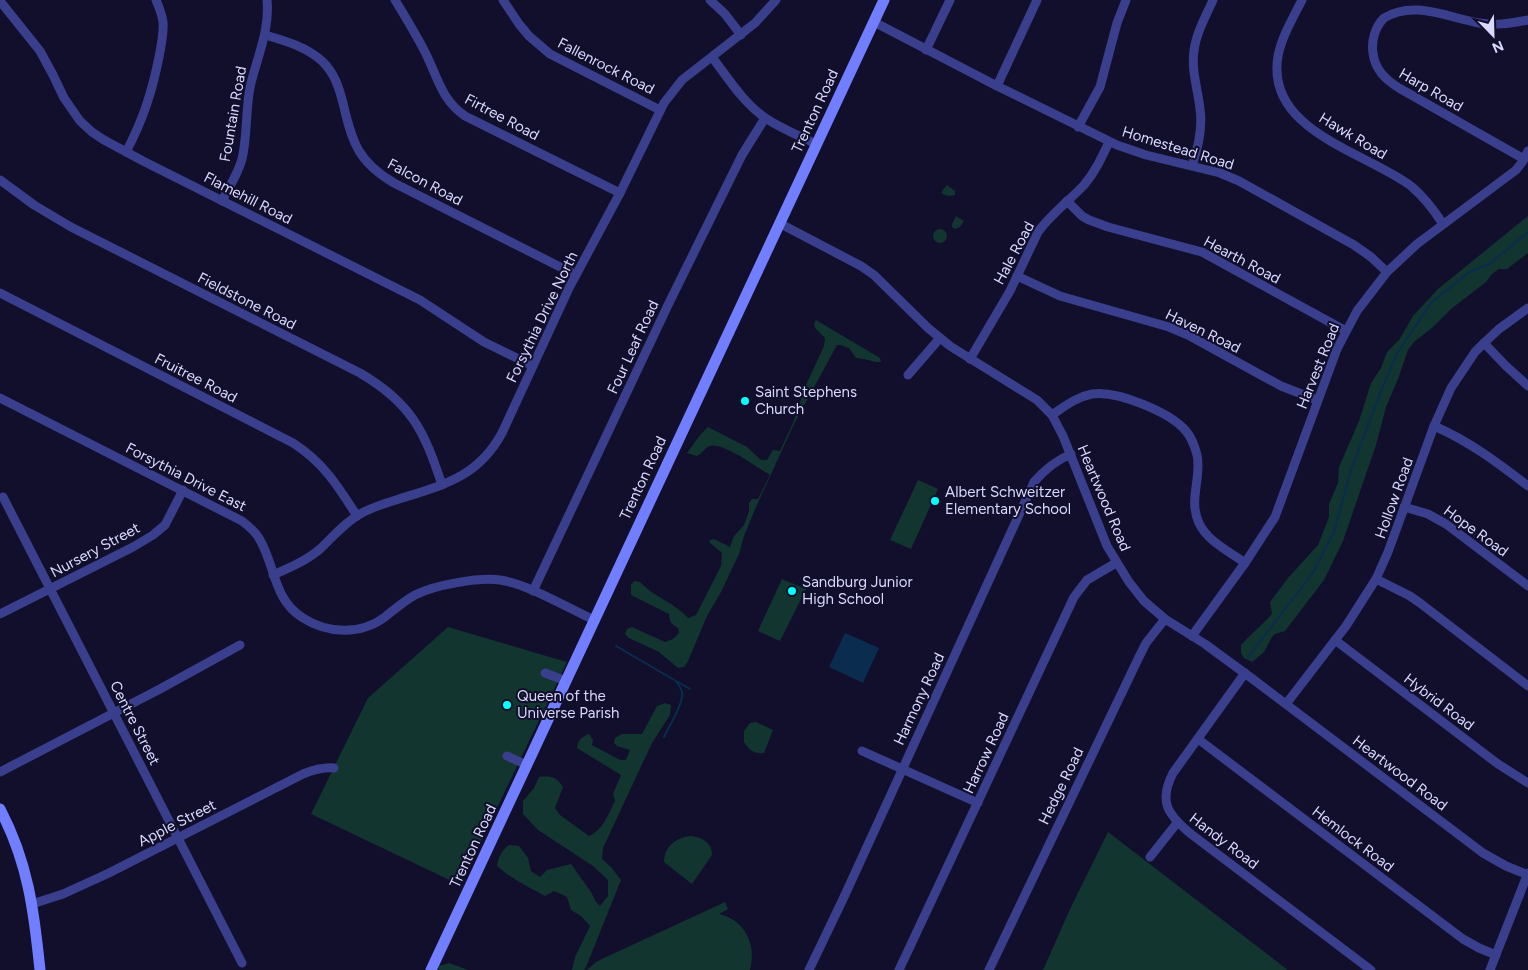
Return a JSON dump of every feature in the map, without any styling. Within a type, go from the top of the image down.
[{"type":"main road","name":"Trenton Road","points":[[432,970],[736,314],[749,292],[779,223],[884,0]]},
{"type":"main road","points":[[0,808],[19,850],[26,873],[32,904],[40,970]]},
{"type":"street","points":[[126,152],[142,119],[151,95],[154,80],[163,30],[161,10],[156,0]]},
{"type":"street","name":"Fountain Road","points":[[222,201],[232,183],[242,157],[245,143],[247,101],[265,35],[268,18],[267,0]]},
{"type":"street","name":"Firtree Road","points":[[395,0],[426,54],[445,96],[457,110],[620,193]]},
{"type":"street","name":"Fallenrock Road","points":[[503,0],[529,36],[550,54],[660,110]]},
{"type":"street","points":[[710,0],[725,14],[741,35]]},
{"type":"street","name":"Forsythia Drive North","points":[[273,575],[296,565],[312,555],[357,516],[368,510],[442,485],[464,475],[490,452],[502,433],[576,275],[620,193],[660,110],[682,80],[741,35],[776,0]]},
{"type":"street","points":[[926,50],[950,0]]},
{"type":"street","points":[[997,86],[1038,0]]},
{"type":"street","points":[[1078,127],[1100,87],[1117,23],[1126,0]]},
{"type":"street","points":[[1192,166],[1199,139],[1201,116],[1193,57],[1194,48],[1199,31],[1213,0]]},
{"type":"street","name":"Hawk Road","points":[[1302,0],[1284,37],[1278,59],[1277,68],[1281,89],[1290,108],[1302,121],[1330,141],[1409,186],[1427,203],[1443,224]]},
{"type":"street","name":"Flamehill Road","points":[[0,2],[40,51],[64,98],[76,116],[92,132],[126,152],[420,300],[484,342],[533,366]]},
{"type":"street","name":"Harp Road","points":[[1526,155],[1386,80],[1377,66],[1372,51],[1374,34],[1385,15],[1394,8],[1414,2],[1429,4],[1471,21],[1487,24],[1497,25],[1528,20]]},
{"type":"street","name":"Homestead Road","points":[[874,22],[1109,142],[1146,154],[1220,173],[1239,181],[1354,245],[1388,272]]},
{"type":"street","name":"Falcon Road","points":[[265,35],[306,50],[327,66],[338,85],[354,143],[361,156],[375,171],[394,183],[576,275]]},
{"type":"street","points":[[712,57],[747,101],[766,118],[789,132],[816,144]]},
{"type":"street","name":"Four Leaf Road","points":[[533,591],[668,305],[742,155],[766,118]]},
{"type":"street","name":"Hale Road","points":[[970,359],[1010,291],[1041,228],[1094,172],[1109,142]]},
{"type":"street","name":"Harvest Road","points":[[1192,636],[1245,564],[1277,512],[1337,349],[1357,311],[1388,272],[1417,244],[1516,170],[1526,155]]},
{"type":"street","name":"Fieldstone Road","points":[[0,180],[34,205],[70,227],[360,373],[378,384],[402,405],[419,427],[431,450],[442,485]]},
{"type":"street","name":"Hearth Road","points":[[1067,201],[1082,216],[1089,220],[1202,252],[1346,331]]},
{"type":"street","name":"Heartwood Road","points":[[779,223],[862,266],[882,282],[940,338],[970,359],[1028,393],[1052,415],[1071,454],[1100,530],[1116,563],[1144,601],[1165,619],[1245,673],[1483,853],[1506,866],[1528,874]]},
{"type":"street","name":"Haven Road","points":[[1017,276],[1060,296],[1169,327],[1281,386],[1317,400]]},
{"type":"street","name":"Fruitree Road","points":[[0,293],[306,451],[330,474],[357,516]]},
{"type":"street","name":"Hollow Road","points":[[1286,704],[1335,640],[1376,579],[1450,388],[1475,352],[1499,329],[1528,308]]},
{"type":"street","points":[[908,375],[940,338]]},
{"type":"street","points":[[1484,343],[1528,386]]},
{"type":"street","points":[[1052,415],[1078,398],[1091,394],[1107,394],[1127,398],[1142,404],[1180,425],[1190,436],[1198,456],[1195,504],[1199,523],[1217,543],[1245,564]]},
{"type":"street","name":"Forsythia Drive East","points":[[0,398],[242,521],[251,528],[261,541],[276,584],[285,600],[302,617],[321,627],[339,630],[358,629],[384,618],[416,594],[446,584],[484,580],[500,580],[517,584],[594,620]]},
{"type":"street","points":[[1434,426],[1471,444],[1528,486]]},
{"type":"street","name":"Harmony Road","points":[[809,970],[1034,482],[1052,464],[1071,454]]},
{"type":"street","name":"Nursery Street","points":[[0,614],[133,547],[160,530],[165,525],[183,490]]},
{"type":"street","name":"Centre Street","points":[[3,496],[242,963]]},
{"type":"street","name":"Hope Road","points":[[1404,507],[1428,514],[1446,524],[1528,586]]},
{"type":"street","name":"Harrow Road","points":[[899,970],[1077,591],[1087,580],[1116,563]]},
{"type":"street","points":[[1376,579],[1415,600],[1528,686]]},
{"type":"street","name":"Hedge Road","points":[[989,970],[1146,643],[1165,619]]},
{"type":"street","name":"Hybrid Road","points":[[1335,640],[1498,764],[1528,783]]},
{"type":"street","points":[[0,772],[114,714],[240,645]]},
{"type":"street","points":[[546,673],[566,681]]},
{"type":"street","name":"Handy Road","points":[[1245,673],[1173,773],[1167,788],[1168,808],[1177,822],[1371,970]]},
{"type":"street","name":"Hemlock Road","points":[[1198,739],[1463,939],[1496,955]]},
{"type":"street","points":[[862,751],[978,803]]},
{"type":"street","points":[[507,756],[527,765]]},
{"type":"street","name":"Apple Street","points":[[32,904],[63,894],[178,838],[302,774],[315,769],[334,768]]},
{"type":"street","points":[[1150,857],[1177,822]]},
{"type":"street","points":[[1490,970],[1528,874]]},
{"type":"green space","points":[[947,185],[955,191],[955,195],[942,194]]},
{"type":"green space","points":[[956,216],[964,221],[960,227],[955,229],[952,227],[952,224]]},
{"type":"green space","points":[[1528,216],[1528,253],[1507,269],[1499,269],[1492,274],[1486,282],[1451,309],[1414,342],[1408,350],[1386,407],[1376,445],[1343,541],[1324,580],[1285,631],[1272,637],[1264,652],[1252,662],[1244,658],[1241,653],[1241,645],[1272,614],[1270,602],[1288,578],[1318,545],[1329,517],[1329,504],[1338,483],[1339,467],[1359,421],[1371,383],[1381,368],[1387,352],[1399,340],[1413,316],[1438,289]]},
{"type":"green space","points":[[940,229],[945,231],[947,236],[945,241],[940,243],[935,241],[933,236],[935,231]]},
{"type":"green space","points":[[816,320],[880,358],[881,362],[856,358],[849,348],[837,345],[794,424],[756,507],[739,554],[707,616],[688,661],[684,667],[678,668],[659,652],[629,638],[625,634],[627,629],[632,627],[665,642],[673,639],[679,633],[678,628],[671,622],[669,614],[631,595],[631,585],[634,581],[640,582],[688,618],[696,615],[721,566],[722,553],[709,542],[710,540],[714,539],[730,547],[734,536],[744,525],[749,511],[749,503],[752,499],[758,499],[770,475],[722,447],[709,446],[697,456],[687,453],[708,427],[747,447],[761,460],[767,460],[773,450],[780,451],[793,423],[806,385],[824,346],[825,338],[815,328]]},
{"type":"green space","points":[[918,480],[938,489],[911,549],[890,540]]},
{"type":"green space","points":[[782,579],[806,589],[780,641],[758,631]]},
{"type":"green space","points":[[448,627],[567,662],[460,885],[311,814],[368,698]]},
{"type":"green space","points":[[665,703],[671,705],[670,715],[652,743],[603,848],[602,859],[621,880],[586,967],[584,970],[572,970],[575,957],[590,926],[581,916],[571,910],[567,897],[554,891],[545,896],[502,871],[497,866],[500,857],[504,849],[509,845],[519,846],[528,858],[531,871],[540,877],[547,870],[571,864],[600,906],[608,896],[608,880],[593,866],[538,830],[523,814],[523,801],[534,788],[539,777],[553,778],[563,787],[555,808],[560,815],[589,836],[594,833],[605,821],[615,801],[613,794],[621,775],[577,748],[579,740],[589,734],[593,740],[592,745],[620,760],[626,760],[630,750],[617,746],[614,743],[615,738],[622,734],[642,734],[657,706]]},
{"type":"green space","points":[[756,722],[773,730],[764,753],[752,751],[744,742],[744,731],[750,723]]},
{"type":"green space","points":[[1108,832],[1288,970],[1043,970],[1071,907]]},
{"type":"green space","points":[[690,836],[705,841],[712,850],[712,855],[692,884],[664,862],[666,852],[671,844]]},
{"type":"green space","points":[[725,902],[728,909],[719,914],[736,922],[747,935],[752,952],[750,970],[587,970],[604,958]]},
{"type":"green space","points":[[449,963],[468,970],[439,970],[439,966]]},
{"type":"water","points":[[845,633],[879,648],[863,683],[829,667]]},
{"type":"waterway","points":[[1248,657],[1312,574],[1334,532],[1351,470],[1398,352],[1431,303],[1468,273],[1491,263],[1528,232]]},
{"type":"waterway","points":[[616,646],[676,681],[680,688],[682,692],[681,702],[664,737]]},
{"type":"waterway","points":[[678,682],[690,689]]},
{"type":"place","name":"Saint Stephens Church","points":[[745,401]]},
{"type":"place","name":"Albert Schweitzer Elementary School","points":[[935,501]]},
{"type":"place","name":"Sandburg Junior High School","points":[[792,591]]},
{"type":"place","name":"Queen of the Universe Parish","points":[[507,705]]}]
